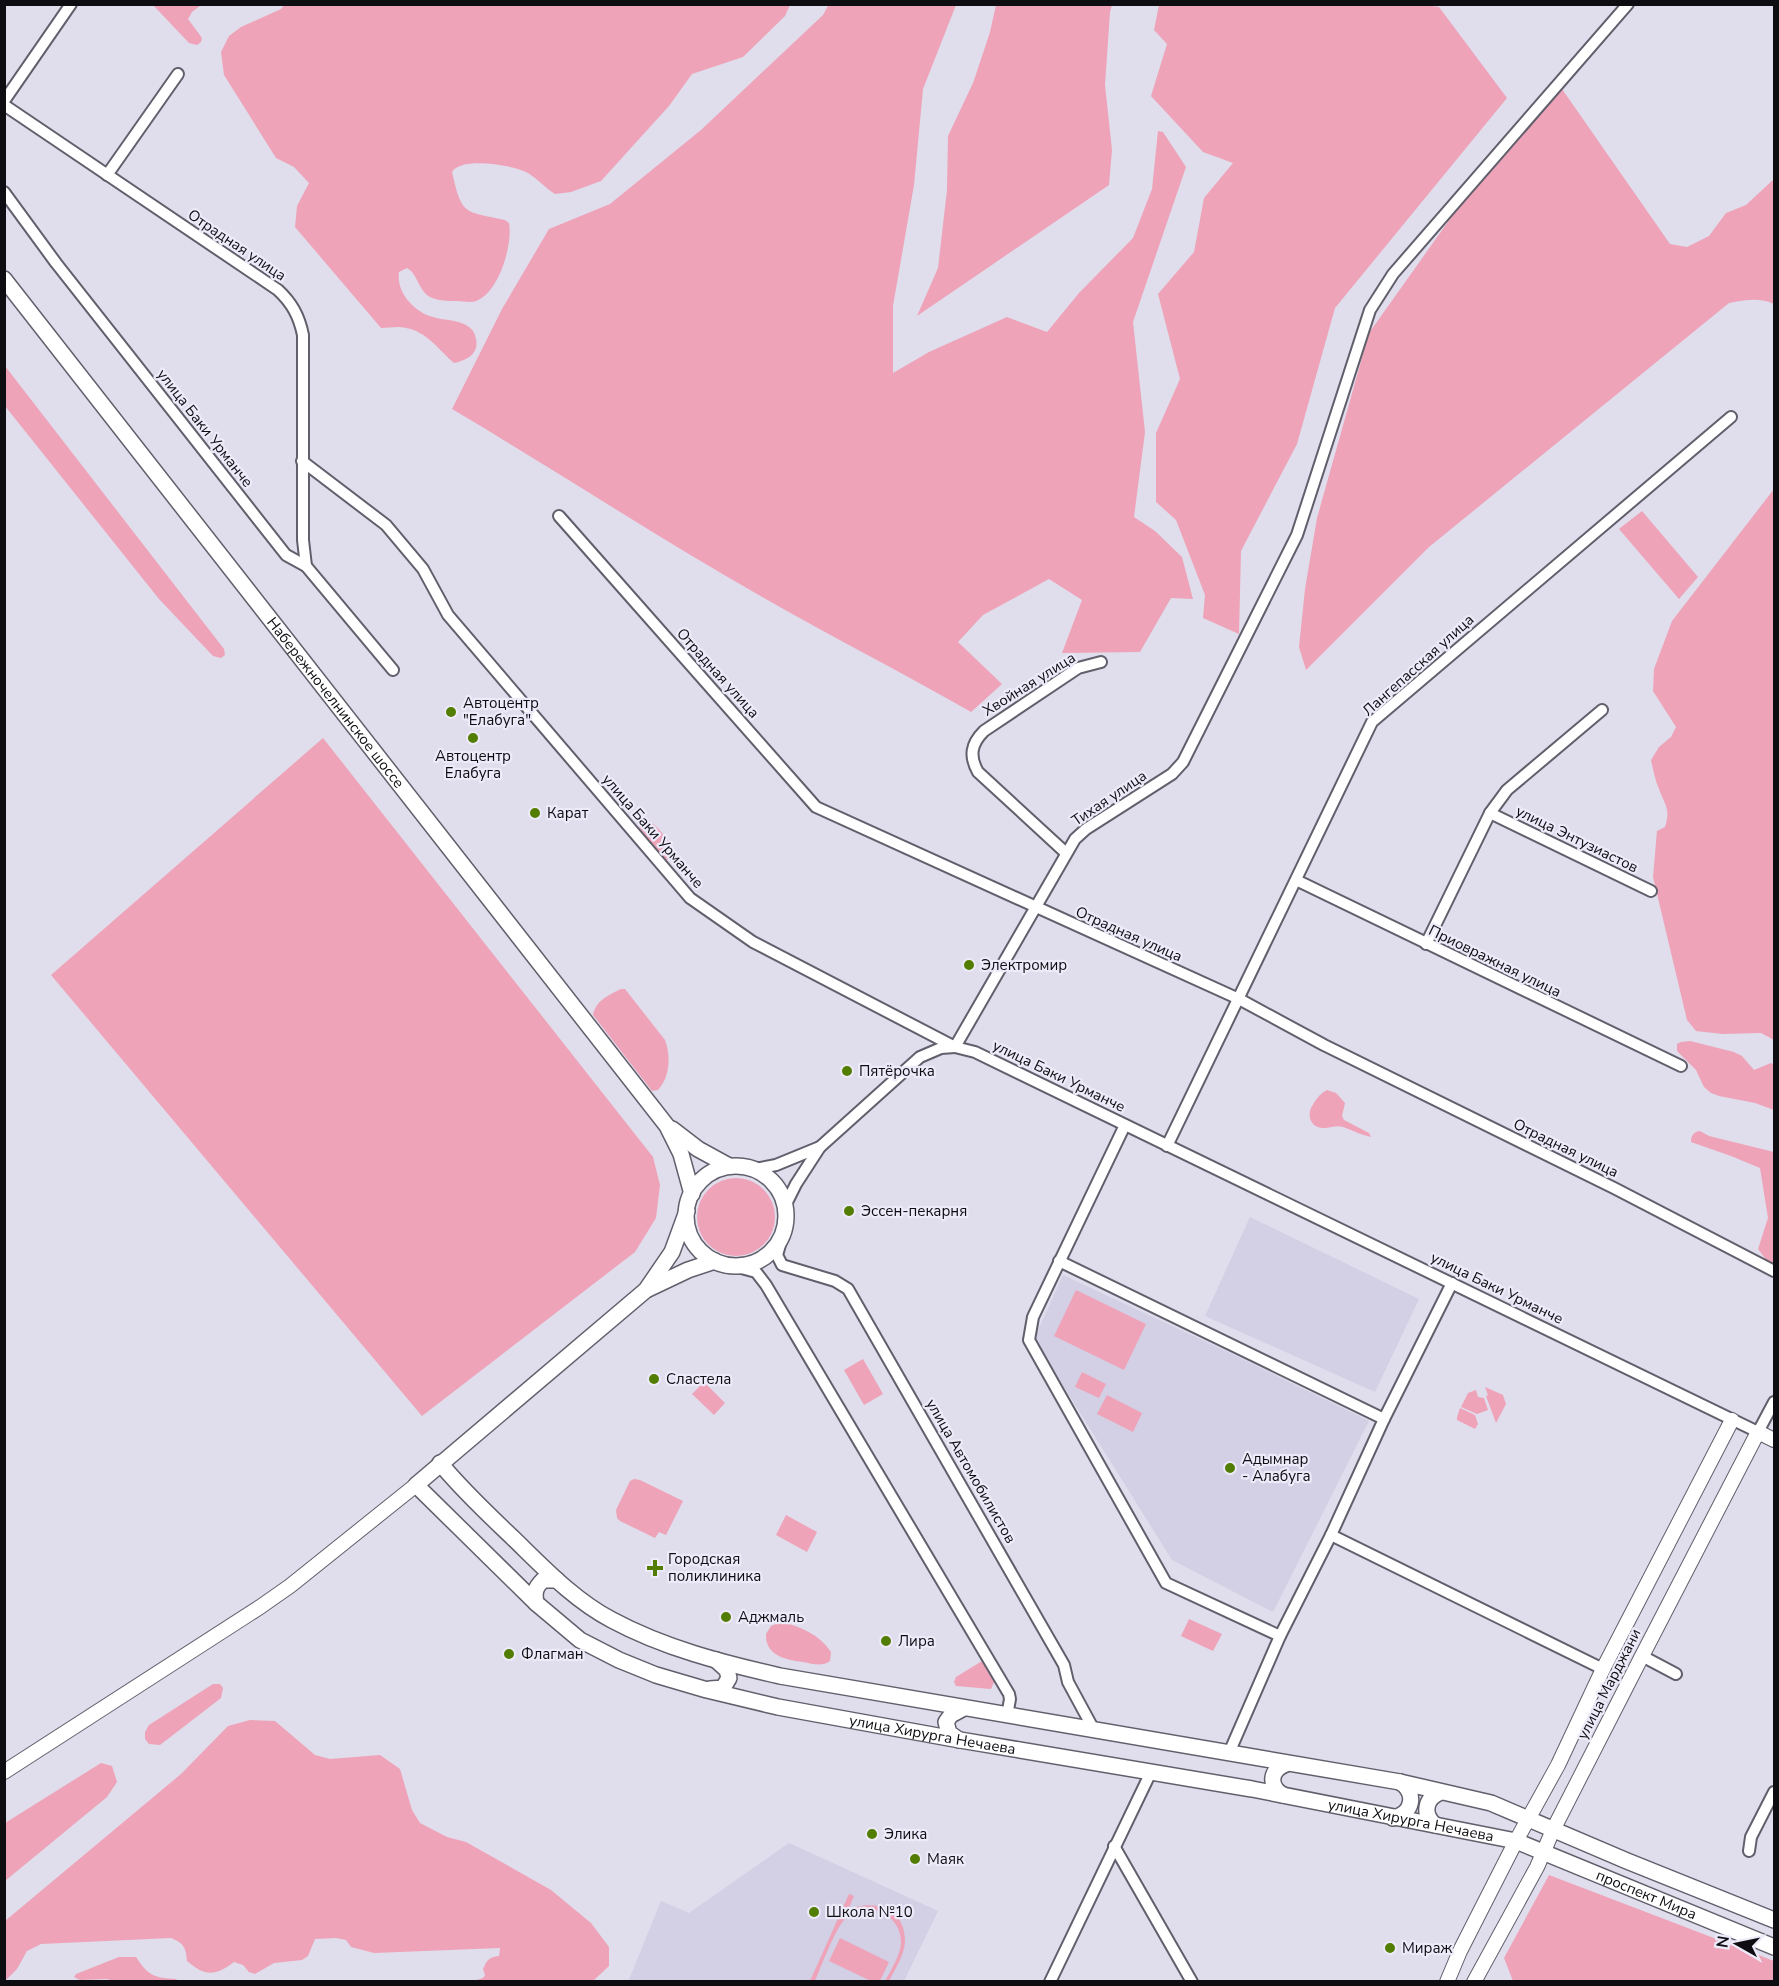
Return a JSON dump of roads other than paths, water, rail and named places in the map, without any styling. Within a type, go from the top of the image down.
[{"type":"main road","name":"Набережночелнинское шоссе","points":[[4,279],[667,1126],[681,1154],[692,1194]]},
{"type":"main road","name":"Набережночелнинское шоссе","points":[[667,1126],[698,1149],[729,1167]]},
{"type":"main road","points":[[646,1290],[672,1252],[692,1194],[698,1184],[718,1170],[742,1166],[755,1169],[766,1176],[775,1184],[781,1195],[786,1219],[779,1241],[765,1257],[756,1262],[734,1266],[715,1261],[705,1254],[693,1240],[687,1223],[687,1211]]},
{"type":"main road","points":[[416,1485],[646,1290],[688,1270],[715,1261]]},
{"type":"main road","name":"улица Хирурга Нечаева","points":[[440,1463],[479,1505],[557,1580],[586,1604],[611,1620],[669,1645],[716,1660],[780,1676],[962,1709],[1400,1782],[1491,1803],[1529,1818]]},
{"type":"main road","name":"улица Хирурга Нечаева","points":[[416,1485],[536,1603],[580,1640],[597,1650],[656,1675],[778,1707],[1283,1795],[1516,1841]]},
{"type":"main road","points":[[536,1603],[536,1587],[543,1580],[557,1580]]},
{"type":"main road","points":[[707,1690],[723,1688],[729,1678],[727,1670],[716,1660]]},
{"type":"main road","points":[[960,1740],[949,1733],[946,1722],[951,1715],[962,1709]]},
{"type":"main road","points":[[1283,1795],[1273,1785],[1272,1778],[1279,1766],[1286,1764]]},
{"type":"main road","points":[[1393,1818],[1406,1812],[1412,1799],[1406,1786],[1400,1782]]},
{"type":"main road","points":[[1435,1825],[1428,1817],[1427,1807],[1432,1797],[1441,1792]]},
{"type":"main road","name":"проспект Мира","points":[[1529,1818],[1627,1861],[1774,1920]]},
{"type":"main road","name":"проспект Мира","points":[[1516,1841],[1774,1947]]},
{"type":"main road","points":[[1617,1881],[1628,1874],[1627,1861]]},
{"type":"street","points":[[4,103],[71,4]]},
{"type":"street","name":"Тихая улица","points":[[955,1047],[1075,838],[1172,774],[1183,762],[1297,535],[1370,310],[1393,274],[1628,4]]},
{"type":"street","points":[[107,175],[178,74]]},
{"type":"street","name":"Отрадная улица","points":[[4,103],[278,290],[292,304],[301,323],[303,335],[303,540],[306,566]]},
{"type":"street","name":"улица Баки Урманче","points":[[4,192],[56,263],[286,555],[306,566],[393,670]]},
{"type":"street","name":"Лангепасская улица","points":[[1167,1146],[1372,723],[1731,417]]},
{"type":"street","name":"улица Баки Урманче","points":[[303,461],[386,525],[423,569],[448,615],[690,898],[753,942],[955,1047],[975,1052],[1758,1432]]},
{"type":"street","name":"Отрадная улица","points":[[559,516],[816,807],[1239,999],[1324,1045],[1614,1188],[1774,1271]]},
{"type":"street","name":"Хвойная улица","points":[[1066,853],[978,771],[973,763],[972,754],[977,738],[984,731],[1078,668],[1101,662]]},
{"type":"street","name":"улица Энтузиастов","points":[[1426,944],[1490,813],[1507,790],[1602,710]]},
{"type":"street","name":"улица Энтузиастов","points":[[1490,813],[1651,891]]},
{"type":"street","name":"Приовражная улица","points":[[1296,880],[1681,1066]]},
{"type":"street","points":[[785,1206],[820,1147],[920,1057],[941,1048],[955,1047]]},
{"type":"street","points":[[1125,1125],[1033,1317],[1029,1340],[1166,1583],[1280,1636]]},
{"type":"street","points":[[755,1169],[776,1165],[820,1147]]},
{"type":"street","name":"улица Автомобилистов","points":[[774,1274],[780,1263],[777,1255],[784,1231]]},
{"type":"street","points":[[1059,1261],[1384,1419]]},
{"type":"street","name":"улица Автомобилистов","points":[[734,1266],[756,1272],[835,1281],[848,1289],[1064,1665],[1068,1683],[1094,1730]]},
{"type":"street","name":"улица Автомобилистов","points":[[774,1274],[1009,1694],[1007,1716]]},
{"type":"street","points":[[1228,1753],[1280,1636],[1452,1283]]},
{"type":"street","name":"улица Марджани","points":[[1474,1982],[1537,1867],[1642,1656],[1774,1402]]},
{"type":"street","name":"улица Марджани","points":[[1447,1982],[1460,1951],[1516,1841],[1558,1765],[1603,1669],[1732,1420]]},
{"type":"street","points":[[1758,1432],[1774,1440]]},
{"type":"street","points":[[4,1772],[260,1607],[290,1586],[416,1485]]},
{"type":"street","points":[[1331,1535],[1603,1669]]},
{"type":"street","points":[[1642,1656],[1676,1674]]},
{"type":"street","points":[[1050,1982],[1150,1772]]},
{"type":"street","points":[[1749,1851],[1751,1837],[1774,1792]]},
{"type":"street","points":[[1114,1846],[1192,1982]]},
{"type":"place","name":"Автоцентр \"Елабуга\"","points":[[451,712]]},
{"type":"place","name":"Автоцентр Елабуга","points":[[473,738]]},
{"type":"place","name":"Карат","points":[[535,813]]},
{"type":"place","name":"Электромир","points":[[969,965]]},
{"type":"place","name":"Пятёрочка","points":[[847,1071]]},
{"type":"place","name":"Эссен-пекарня","points":[[849,1211]]},
{"type":"place","name":"Сластела","points":[[654,1379]]},
{"type":"place","name":"Адымнар - Алабуга","points":[[1230,1468]]},
{"type":"place","name":"Городская поликлиника","points":[[655,1568]]},
{"type":"place","name":"Аджмаль","points":[[726,1617]]},
{"type":"place","name":"Лира","points":[[886,1641]]},
{"type":"place","name":"Флагман","points":[[509,1654]]},
{"type":"place","name":"Элика","points":[[872,1834]]},
{"type":"place","name":"Маяк","points":[[915,1859]]},
{"type":"place","name":"Школа №10","points":[[814,1912]]},
{"type":"place","name":"Мираж","points":[[1390,1948]]}]
